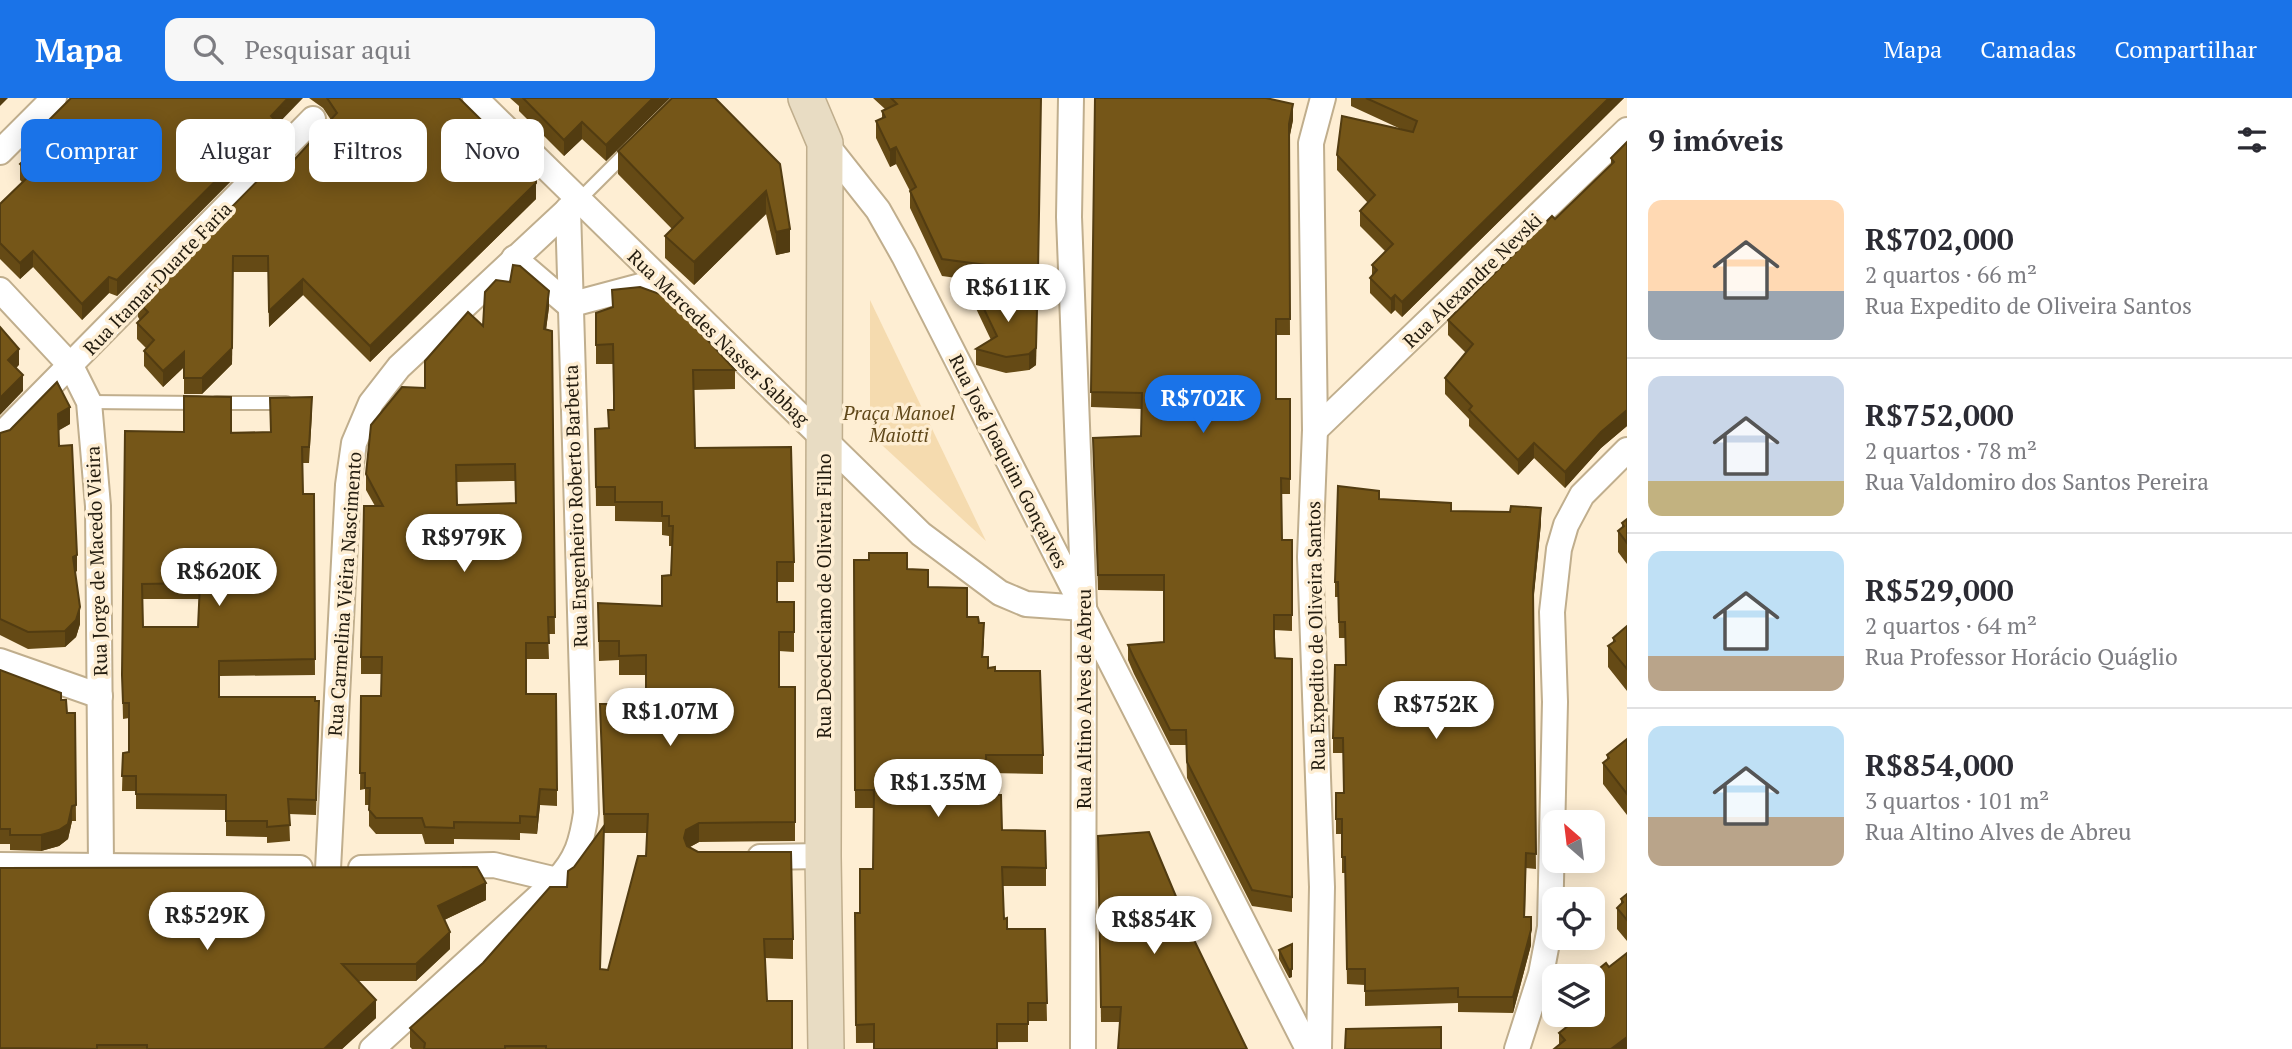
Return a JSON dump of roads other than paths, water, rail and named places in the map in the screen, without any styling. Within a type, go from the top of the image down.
[{"type":"street","points":[[0,152],[54,98]]},
{"type":"street","name":"Rua Mercedes Nasser Sabbag","points":[[475,98],[573,205],[659,281],[921,534],[1000,593],[1026,604],[1084,608]]},
{"type":"street","name":"Rua José Joaquim Gonçalves","points":[[806,98],[825,142],[878,211],[904,256],[1308,1049]]},
{"type":"street","name":"Rua Altino Alves de Abreu","points":[[1071,98],[1069,217],[1084,608],[1083,1049]]},
{"type":"street","name":"Rua Expedito de Oliveira Santos","points":[[1320,1049],[1322,887],[1310,557],[1315,429],[1311,143],[1323,98]]},
{"type":"street","name":"Rua Itamar Duarte Faria","points":[[0,436],[309,123]]},
{"type":"street","name":"Rua Alexandre Nevski","points":[[1315,429],[1627,130]]},
{"type":"street","name":"Rua Deocleciano de Oliveira Filho","points":[[825,142],[823,856],[826,1049]]},
{"type":"street","name":"Rua Carmelina Viêira Nascimento","points":[[328,869],[348,485],[354,443],[371,403],[399,367],[573,205]]},
{"type":"street","name":"Rua Engenheiro Roberto Barbetta","points":[[372,1049],[557,880],[572,865],[579,850],[586,813],[569,305],[573,205]]},
{"type":"street","points":[[514,258],[569,305],[659,281]]},
{"type":"street","name":"Rua Jorge de Macedo Vieira","points":[[0,290],[71,366],[89,401],[98,506],[101,864]]},
{"type":"street","points":[[1517,1049],[1541,974],[1550,927],[1555,702],[1552,612],[1559,549],[1566,525],[1582,495],[1627,450]]},
{"type":"street","points":[[0,661],[100,696]]},
{"type":"street","points":[[740,857],[823,856]]},
{"type":"street","points":[[0,865],[101,864],[328,869],[494,865],[557,880]]},
{"type":"lane","points":[[573,205],[635,145]]},
{"type":"lane","points":[[89,401],[304,404]]},
{"type":"park label","name":"Praça Manoel Maiotti","points":[[899,423]]}]
